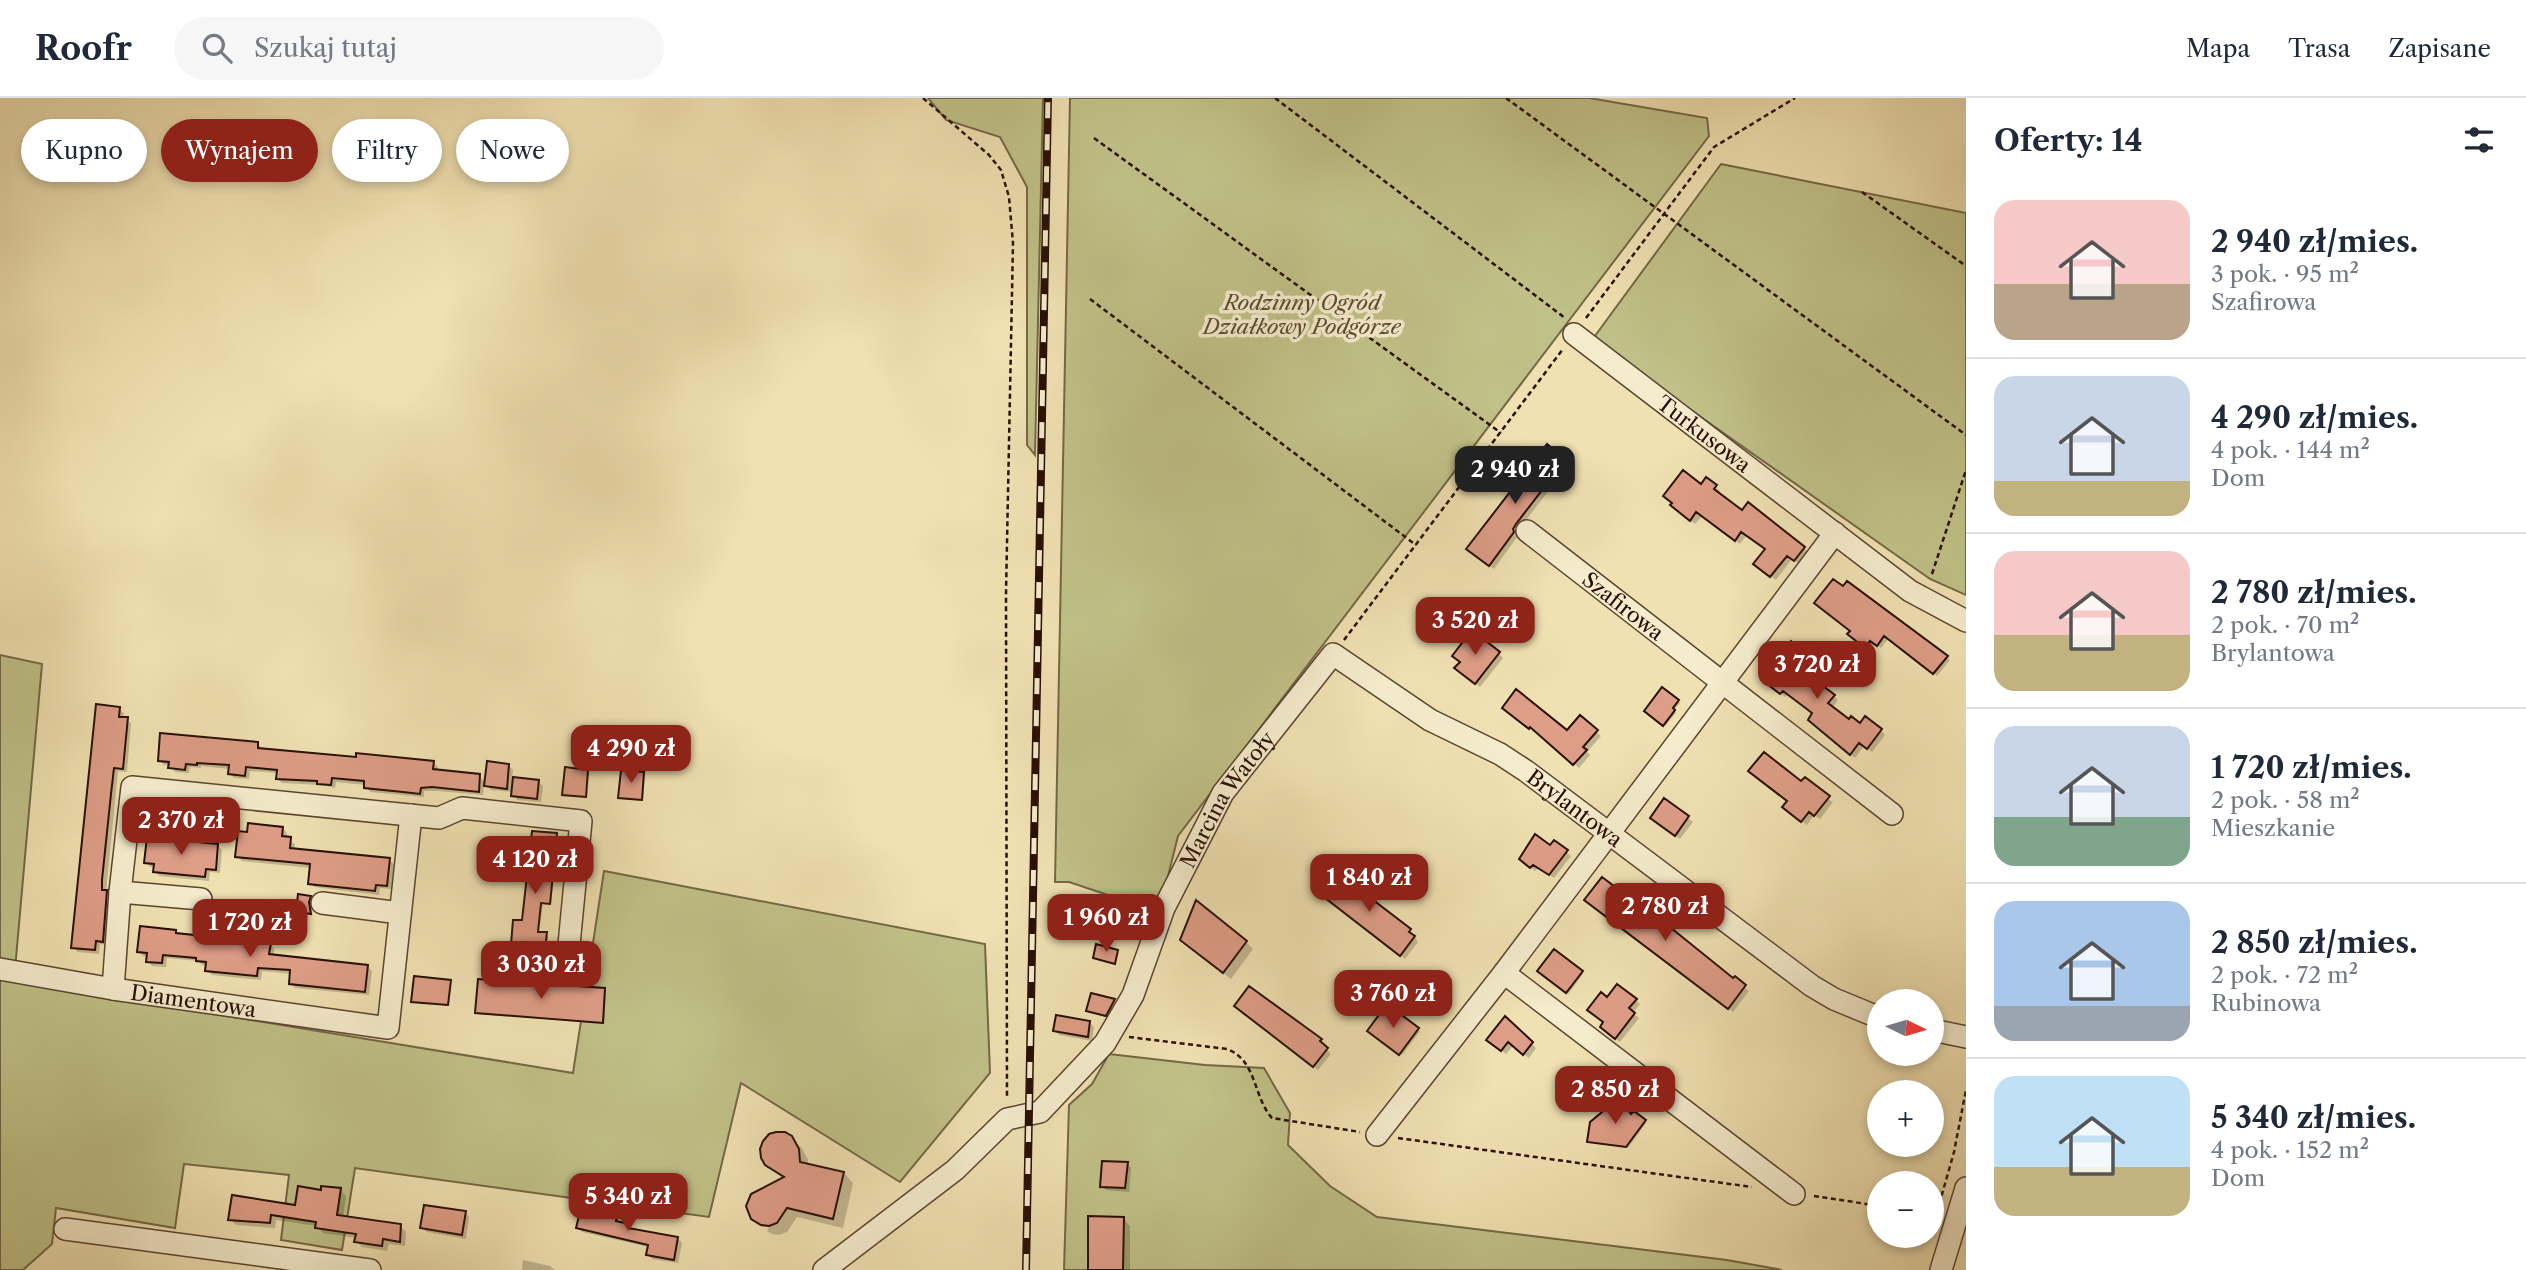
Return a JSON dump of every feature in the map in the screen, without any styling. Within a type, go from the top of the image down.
[{"type":"street","name":"Turkusowa","points":[[1576,331],[1910,591],[1966,621]]},
{"type":"street","name":"Szafirowa","points":[[1527,531],[1892,814]]},
{"type":"street","points":[[1377,1135],[1504,973],[1835,533]]},
{"type":"street","name":"Marcina Watoły","points":[[1007,1119],[1040,1112],[1105,1043],[1133,996],[1164,908],[1223,793],[1333,654]]},
{"type":"street","name":"Brylantowa","points":[[1333,654],[1430,720],[1509,760],[1812,986],[1843,1004],[1867,1013]]},
{"type":"street","points":[[113,989],[120,892],[132,787],[439,818],[462,807],[581,821],[567,965]]},
{"type":"street","points":[[322,903],[400,913],[411,815]]},
{"type":"street","points":[[120,892],[201,899]]},
{"type":"street","name":"Diamentowa","points":[[0,969],[113,989],[388,1028],[400,913]]},
{"type":"street","points":[[1504,973],[1794,1194]]},
{"type":"street","points":[[1944,1032],[1966,1037]]},
{"type":"street","points":[[824,1270],[955,1170],[1007,1119]]},
{"type":"street","points":[[1941,1270],[1964,1201]]},
{"type":"street","points":[[65,1229],[370,1270]]},
{"type":"path","points":[[923,98],[989,155],[1001,170],[1009,197],[1013,256],[1006,593],[1007,1119]]},
{"type":"path","points":[[1275,98],[1576,331]]},
{"type":"path","points":[[1506,98],[1966,435]]},
{"type":"path","points":[[1333,654],[1714,147],[1795,98]]},
{"type":"path","points":[[1094,138],[1501,433]]},
{"type":"path","points":[[1862,192],[1966,266]]},
{"type":"path","points":[[1090,299],[1416,545]]},
{"type":"path","points":[[1932,574],[1966,470]]},
{"type":"path","points":[[1110,1035],[1227,1049],[1241,1056],[1246,1063],[1262,1102],[1272,1118],[1292,1123],[1760,1189]]},
{"type":"path","points":[[1954,1152],[1966,1090]]},
{"type":"path","points":[[1794,1194],[1867,1204]]},
{"type":"green space","points":[[928,98],[1043,98],[1035,455],[1027,445],[1027,187],[1000,137],[946,120]]},
{"type":"green space","name":"Rodzinny Ogród Działkowy Podgórze","points":[[1070,98],[1589,98],[1707,118],[1709,136],[1178,836],[1167,880],[1150,909],[1069,882],[1055,882]]},
{"type":"green space","points":[[1721,164],[1966,213],[1966,595],[1930,579],[1592,340]]},
{"type":"green space","points":[[0,655],[42,664],[14,981],[573,1073],[604,871],[985,944],[990,1073],[900,1182],[741,1083],[709,1217],[355,1168],[342,1250],[281,1240],[289,1175],[184,1164],[175,1228],[56,1208],[52,1244],[23,1270],[0,1270]]},
{"type":"green space","points":[[1109,1054],[1205,1065],[1264,1068],[1290,1113],[1288,1145],[1330,1186],[1377,1217],[1727,1260],[1782,1270],[1064,1270],[1069,1105],[1092,1084]]},
{"type":"building","points":[[1547,444],[1566,459],[1516,524],[1514,532],[1489,566],[1466,549]]},
{"type":"building","points":[[1683,470],[1701,484],[1706,477],[1717,485],[1714,489],[1742,510],[1748,502],[1805,547],[1794,561],[1787,556],[1770,577],[1753,564],[1765,549],[1741,532],[1735,541],[1696,512],[1690,521],[1670,505],[1672,503],[1663,496]]},
{"type":"building","points":[[1833,579],[1843,586],[1847,581],[1948,656],[1933,674],[1884,636],[1877,646],[1870,641],[1865,648],[1847,634],[1850,631],[1814,603]]},
{"type":"building","points":[[1472,630],[1500,652],[1475,684],[1454,668],[1460,662],[1452,656]]},
{"type":"building","points":[[1791,641],[1810,655],[1796,673],[1819,690],[1823,686],[1835,695],[1828,703],[1849,719],[1851,716],[1860,723],[1865,716],[1882,729],[1867,749],[1859,743],[1850,755],[1808,720],[1812,713],[1783,691],[1780,694],[1762,680],[1770,670],[1765,667],[1780,648],[1784,651]]},
{"type":"building","points":[[1662,687],[1679,700],[1663,726],[1644,711]]},
{"type":"building","points":[[1516,689],[1567,730],[1580,715],[1598,730],[1583,747],[1587,750],[1573,765],[1530,727],[1529,729],[1502,708]]},
{"type":"building","points":[[96,704],[120,707],[119,717],[128,717],[123,769],[114,768],[111,794],[102,880],[102,890],[107,890],[103,942],[96,941],[95,950],[71,948]]},
{"type":"building","points":[[160,733],[258,742],[258,748],[356,757],[356,753],[434,761],[433,769],[480,774],[479,792],[432,787],[421,788],[420,794],[364,788],[364,781],[332,778],[331,785],[317,784],[317,781],[276,779],[277,770],[246,767],[245,776],[228,774],[229,765],[197,763],[186,764],[185,770],[168,768],[169,762],[158,761]]},
{"type":"building","points":[[1764,752],[1801,781],[1805,777],[1830,796],[1814,816],[1809,812],[1801,822],[1782,807],[1787,801],[1748,771]]},
{"type":"building","points":[[487,761],[509,764],[507,789],[484,786]]},
{"type":"building","points":[[565,767],[588,770],[586,797],[562,795]]},
{"type":"building","points":[[621,770],[644,772],[642,800],[618,798]]},
{"type":"building","points":[[513,777],[539,780],[537,799],[511,796]]},
{"type":"building","points":[[1664,798],[1689,816],[1675,836],[1650,818]]},
{"type":"building","points":[[248,823],[283,827],[282,836],[291,837],[290,848],[390,858],[387,886],[376,885],[375,891],[308,884],[310,864],[235,857],[238,831],[247,832]]},
{"type":"building","points":[[532,831],[557,833],[550,904],[541,903],[538,932],[547,932],[545,950],[537,949],[535,959],[510,956],[513,920],[522,920]]},
{"type":"building","points":[[1535,834],[1550,845],[1554,840],[1568,850],[1549,875],[1533,865],[1530,868],[1519,859]]},
{"type":"building","points":[[147,837],[218,844],[216,870],[206,869],[205,877],[153,872],[154,864],[144,863]]},
{"type":"building","points":[[1335,875],[1341,880],[1343,877],[1411,929],[1409,932],[1415,936],[1400,956],[1320,894]]},
{"type":"building","points":[[1602,877],[1660,919],[1733,978],[1735,976],[1746,985],[1728,1009],[1584,900]]},
{"type":"building","points":[[298,894],[311,896],[311,914],[296,912]]},
{"type":"building","points":[[1196,900],[1247,941],[1223,973],[1180,940]]},
{"type":"building","points":[[140,926],[176,930],[176,933],[271,943],[269,954],[368,965],[365,992],[289,984],[290,970],[258,968],[257,976],[205,971],[206,962],[196,961],[196,958],[163,955],[162,963],[146,962],[147,953],[137,952]]},
{"type":"building","points":[[1096,944],[1118,950],[1115,964],[1093,958]]},
{"type":"building","points":[[1554,949],[1583,971],[1566,993],[1537,971]]},
{"type":"building","points":[[414,976],[451,980],[448,1005],[411,1002]]},
{"type":"building","points":[[478,979],[605,988],[603,1023],[475,1013]]},
{"type":"building","points":[[1617,984],[1637,999],[1629,1008],[1635,1013],[1615,1039],[1600,1027],[1603,1022],[1587,1010],[1601,992],[1607,997]]},
{"type":"building","points":[[1249,986],[1322,1039],[1320,1041],[1328,1048],[1313,1067],[1234,1006]]},
{"type":"building","points":[[1091,993],[1115,999],[1106,1016],[1086,1011]]},
{"type":"building","points":[[1387,1004],[1419,1028],[1399,1055],[1367,1031]]},
{"type":"building","points":[[1056,1015],[1090,1021],[1088,1037],[1053,1031]]},
{"type":"building","points":[[1505,1016],[1533,1042],[1523,1055],[1508,1042],[1501,1051],[1486,1040]]},
{"type":"building","points":[[1619,1098],[1631,1114],[1634,1111],[1646,1120],[1626,1147],[1587,1142],[1590,1122]]},
{"type":"building","points":[[785,1132],[792,1136],[799,1149],[800,1162],[844,1172],[833,1219],[787,1208],[777,1223],[769,1226],[751,1219],[746,1206],[751,1194],[784,1177],[765,1165],[761,1158],[763,1141],[769,1134]]},
{"type":"building","points":[[1102,1161],[1128,1162],[1125,1188],[1100,1187]]},
{"type":"building","points":[[298,1186],[321,1190],[321,1186],[341,1188],[337,1215],[401,1224],[400,1242],[383,1239],[382,1246],[354,1242],[356,1234],[315,1228],[316,1222],[271,1215],[270,1223],[228,1220],[232,1195],[295,1205]]},
{"type":"building","points":[[424,1205],[466,1211],[462,1235],[420,1228]]},
{"type":"building","points":[[581,1208],[617,1216],[616,1221],[629,1224],[628,1228],[678,1237],[674,1260],[646,1255],[648,1245],[576,1228]]},
{"type":"building","points":[[1088,1216],[1124,1217],[1123,1270],[1088,1270]]},
{"type":"railway","points":[[1026,1270],[1048,98]]}]
